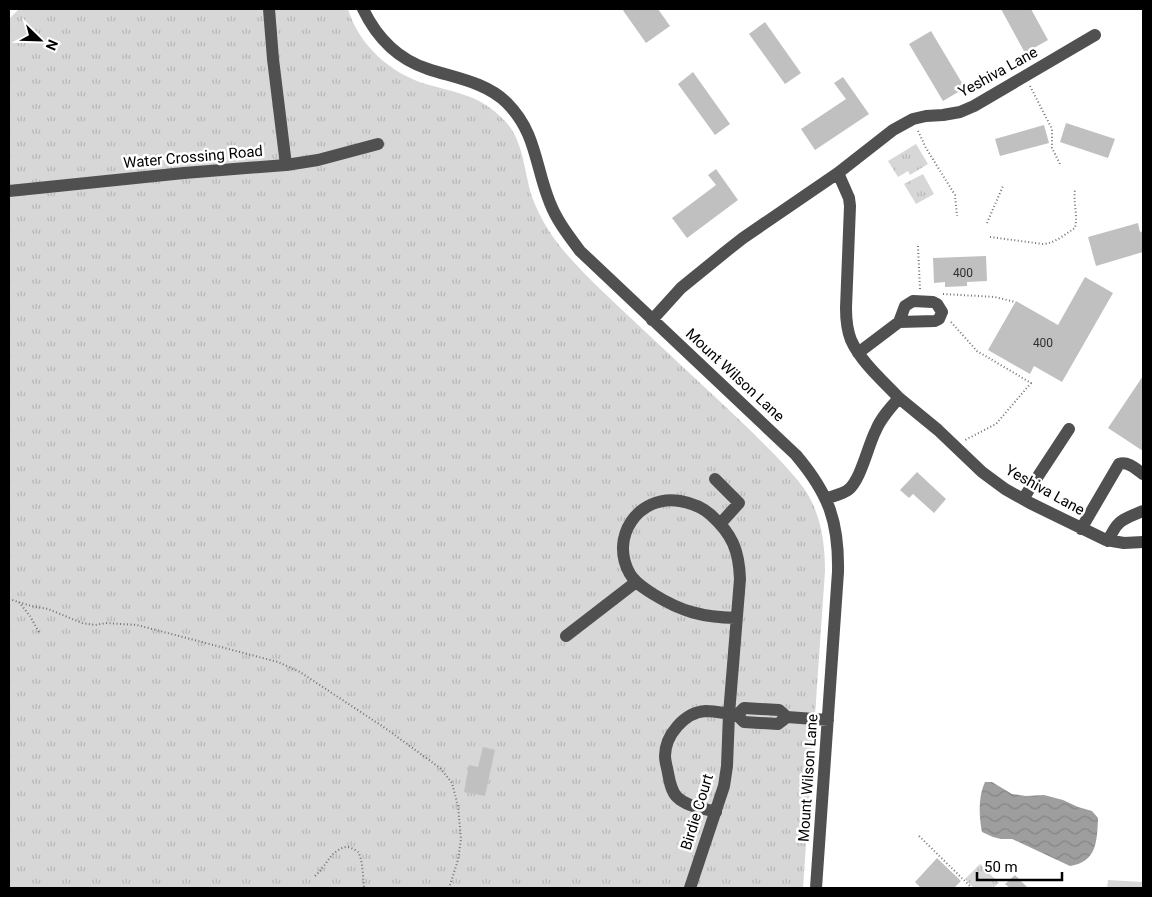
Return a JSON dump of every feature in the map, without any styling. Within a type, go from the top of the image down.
[{"type":"street","points":[[269,9],[286,165]]},
{"type":"street","name":"Mount Wilson Lane","points":[[363,9],[379,36],[398,54],[411,62],[427,68],[481,85],[506,102],[527,130],[533,143],[550,204],[562,227],[580,251],[796,455],[818,483],[826,499],[836,532],[838,572],[816,888]]},
{"type":"street","name":"Yeshiva Lane","points":[[652,320],[681,288],[743,238],[838,173],[893,130],[915,119],[960,112],[974,106],[1095,34]]},
{"type":"street","name":"Water Crossing Road","points":[[9,191],[184,173],[286,165],[318,160],[378,144]]},
{"type":"street","name":"Yeshiva Lane","points":[[838,173],[849,198],[850,206],[846,308],[850,339],[858,353],[898,398],[938,430],[982,472],[1005,489],[1108,541],[1124,543],[1143,542]]},
{"type":"street","points":[[858,353],[898,322]]},
{"type":"street","points":[[826,499],[848,490],[858,477],[876,430],[885,413],[898,398]]},
{"type":"street","points":[[1023,499],[1069,429]]},
{"type":"street","points":[[1081,529],[1119,464],[1128,464],[1143,474]]},
{"type":"street","points":[[715,479],[739,504],[720,524]]},
{"type":"street","name":"Birdie Court","points":[[636,582],[626,563],[623,552],[624,540],[631,520],[643,509],[657,502],[665,500],[683,501],[708,512],[729,536],[738,556],[740,579],[736,618],[733,714],[727,766],[724,786],[690,888]]},
{"type":"street","points":[[1108,541],[1115,526],[1122,520],[1143,511]]},
{"type":"street","points":[[566,636],[636,582],[684,610],[708,616],[736,618]]},
{"type":"street","points":[[716,812],[681,800],[675,795],[671,787],[665,756],[667,743],[679,725],[696,713],[704,711],[733,714],[744,722],[778,724],[787,717],[828,720]]},
{"type":"path","points":[[1025,77],[1052,129],[1052,148],[1060,164]]},
{"type":"path","points":[[915,119],[918,133],[955,195],[957,216]]},
{"type":"path","points":[[987,223],[1003,186]]},
{"type":"path","points":[[990,237],[1050,244],[1075,228],[1077,219],[1075,190]]},
{"type":"path","points":[[918,246],[920,292]]},
{"type":"path","points":[[938,294],[994,297],[1015,302]]},
{"type":"path","points":[[946,317],[976,351],[1031,383],[996,424],[958,444]]},
{"type":"path","points":[[9,599],[48,609],[82,623],[94,625],[106,622],[137,625],[278,662],[300,672],[385,728],[440,768],[452,783],[458,806],[461,839],[458,860],[449,888]]},
{"type":"path","points":[[19,602],[30,616],[40,634]]},
{"type":"path","points":[[919,836],[972,888]]},
{"type":"path","points":[[314,876],[322,870],[332,855],[340,849],[348,847],[358,853],[361,861],[364,888]]},
{"type":"green space","points":[[19,9],[348,9],[359,34],[378,56],[400,73],[426,84],[477,100],[505,121],[520,147],[535,204],[545,225],[563,250],[599,288],[775,455],[802,485],[815,509],[823,539],[825,571],[803,888],[9,888],[9,19]]},
{"type":"green space","points":[[916,144],[928,164],[910,175],[908,171],[898,177],[888,161]]},
{"type":"green space","points":[[923,174],[934,194],[916,204],[904,184]]},
{"type":"green space","points":[[980,864],[999,883],[993,888],[974,888],[965,879]]},
{"type":"green space","points":[[1108,880],[1143,882],[1143,888],[1107,888]]},
{"type":"water","points":[[985,782],[992,782],[1012,794],[1026,796],[1044,795],[1092,811],[1098,818],[1094,849],[1086,860],[1070,866],[1012,839],[1001,839],[982,832],[980,807],[981,794]]},
{"type":"building","points":[[622,9],[658,9],[670,26],[646,43]]},
{"type":"building","points":[[1001,9],[1031,9],[1048,40],[1025,53]]},
{"type":"building","points":[[765,22],[801,73],[785,84],[749,34]]},
{"type":"building","points":[[931,31],[965,88],[943,101],[909,44]]},
{"type":"building","points":[[693,72],[730,124],[715,135],[678,84]]},
{"type":"building","points":[[843,77],[869,114],[815,150],[801,129],[846,99],[834,83]]},
{"type":"building","points":[[1066,123],[1115,139],[1108,158],[1060,142]]},
{"type":"building","points":[[1044,125],[1049,143],[1000,156],[995,139]]},
{"type":"building","points":[[716,169],[738,200],[687,238],[672,218],[716,185],[708,175]]},
{"type":"building","points":[[1138,223],[1140,232],[1143,231],[1143,252],[1096,266],[1088,237]]},
{"type":"building","points":[[986,256],[987,281],[967,282],[967,286],[945,287],[945,282],[934,283],[933,258]]},
{"type":"building","points":[[1085,277],[1113,293],[1062,382],[1034,366],[1030,374],[988,350],[1016,301],[1058,325]]},
{"type":"building","points":[[1143,376],[1143,451],[1108,428]]},
{"type":"building","points":[[917,472],[946,499],[934,513],[913,494],[909,498],[900,490]]},
{"type":"building","points":[[483,747],[495,750],[485,796],[464,792],[469,765],[478,767]]},
{"type":"building","points":[[937,858],[961,881],[954,888],[921,888],[915,882]]},
{"type":"building","points":[[1015,875],[1028,888],[1010,888],[1005,884]]}]
